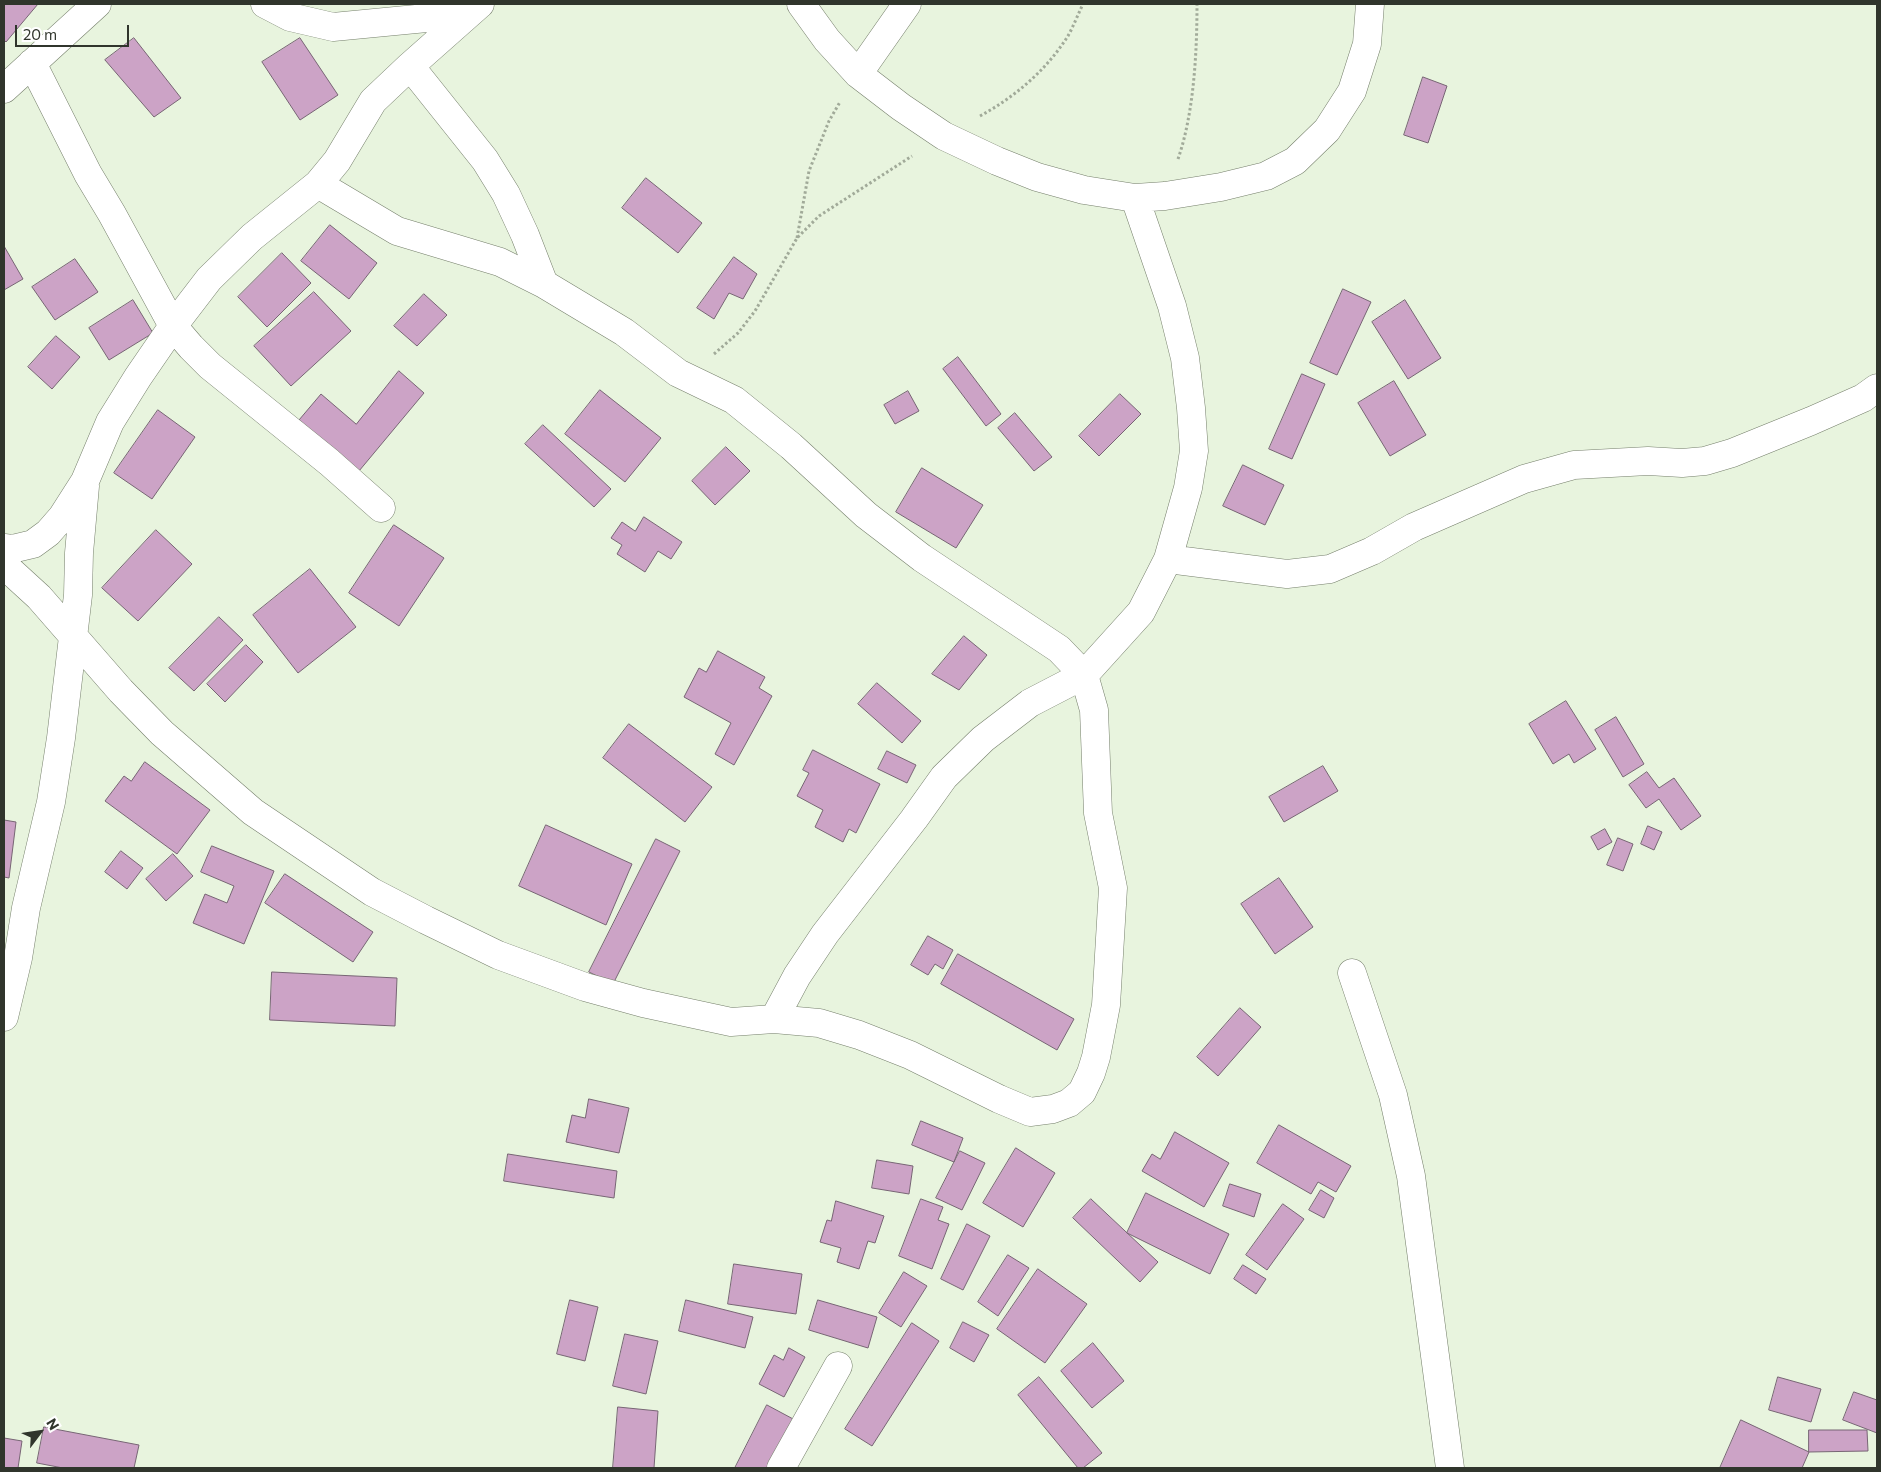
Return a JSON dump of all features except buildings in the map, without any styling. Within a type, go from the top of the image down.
[{"type":"street","points":[[265,4],[290,17],[332,27],[474,9]]},
{"type":"street","points":[[801,4],[827,40],[858,74],[901,107],[944,136],[996,161],[1037,177],[1084,190],[1135,198],[1165,196],[1221,187],[1266,176],[1295,161],[1327,130],[1352,91],[1367,44],[1370,4]]},
{"type":"street","points":[[858,74],[907,4]]},
{"type":"street","points":[[4,89],[85,9]]},
{"type":"street","points":[[4,548],[12,549],[33,544],[48,533],[62,517],[85,481],[110,422],[173,326],[209,279],[252,237],[318,184],[337,161],[373,101],[474,9]]},
{"type":"street","points":[[32,63],[88,174],[173,326],[190,347],[210,366],[329,462],[381,508]]},
{"type":"street","points":[[410,66],[485,160],[506,194],[525,235],[544,284]]},
{"type":"street","points":[[4,565],[39,597],[121,691],[162,733],[253,812],[380,896],[426,920],[498,955],[585,986],[643,1003],[731,1022],[774,1019],[819,1023],[859,1035],[910,1054],[999,1099],[1030,1112],[1053,1109],[1069,1102],[1082,1092],[1096,1057],[1106,1005],[1113,888],[1098,813],[1094,710],[1084,675],[1059,649],[922,558],[866,514],[791,446],[734,400],[678,373],[624,332],[544,284],[500,262],[397,231],[318,184]]},
{"type":"street","points":[[774,1019],[797,976],[825,934],[944,777],[983,739],[1030,702],[1084,675],[1141,612],[1168,559],[1188,488],[1194,451],[1191,408],[1185,358],[1172,306],[1135,198]]},
{"type":"street","points":[[1168,559],[1287,574],[1330,569],[1372,551],[1414,527],[1524,479],[1574,464],[1705,461],[1732,453],[1811,421],[1863,398],[1877,388]]},
{"type":"street","points":[[4,1017],[18,958],[26,908],[51,802],[74,636],[85,481]]},
{"type":"street","points":[[1352,973],[1393,1095],[1411,1176],[1450,1468]]},
{"type":"street","points":[[781,1468],[838,1366]]},
{"type":"path","points":[[678,373],[714,354],[738,333],[755,311],[797,238],[819,216],[944,136],[1000,105],[1036,76],[1065,41],[1084,4]]},
{"type":"path","points":[[1165,196],[1185,140],[1197,50],[1197,4]]},
{"type":"path","points":[[797,238],[809,171],[829,122],[858,74]]}]
